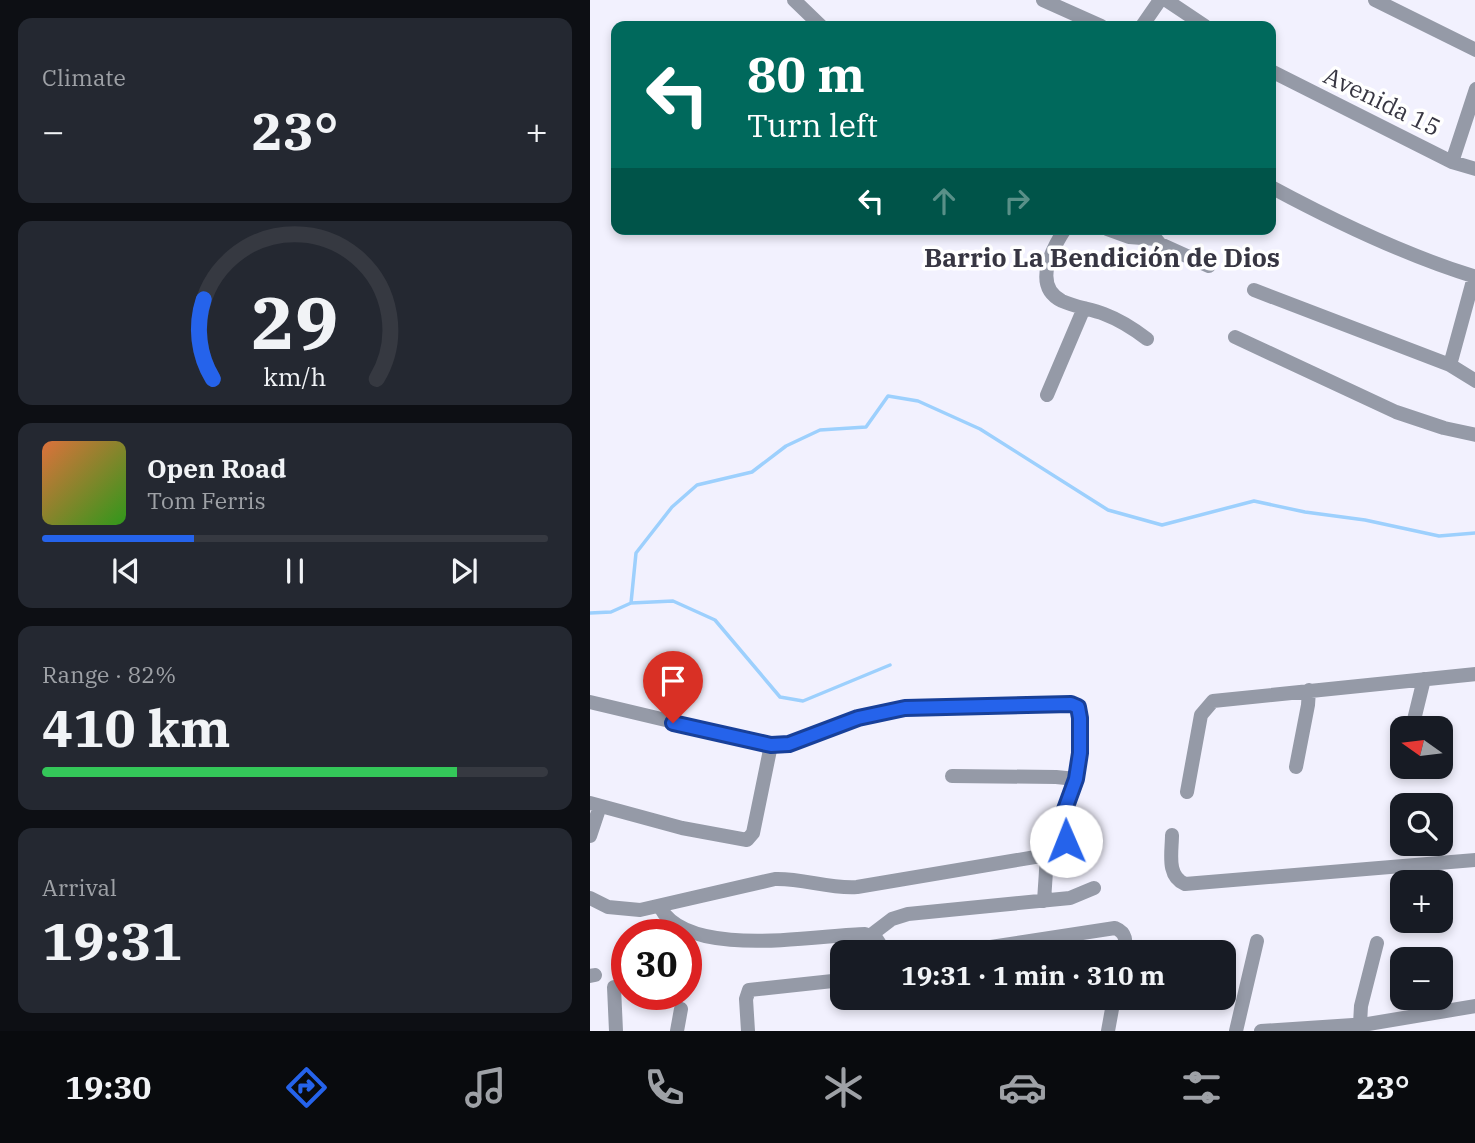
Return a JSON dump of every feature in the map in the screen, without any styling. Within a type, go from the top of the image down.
[{"type":"street","points":[[794,0],[816,21]]},
{"type":"street","points":[[1043,0],[1090,21]]},
{"type":"street","points":[[1145,21],[1160,0]]},
{"type":"street","points":[[1166,0],[1198,21]]},
{"type":"street","points":[[1375,0],[1475,50]]},
{"type":"street","name":"Avenida 15","points":[[1276,74],[1452,162],[1475,169]]},
{"type":"street","points":[[1452,162],[1475,89]]},
{"type":"street","points":[[1276,190],[1340,223],[1427,262],[1475,277],[1450,365]]},
{"type":"street","points":[[1061,235],[1047,268],[1051,292],[1060,300],[1122,323],[1147,339]]},
{"type":"street","points":[[1124,235],[1147,235]]},
{"type":"street","points":[[1156,235],[1160,244],[1209,266]]},
{"type":"street","points":[[1254,290],[1450,365],[1475,381]]},
{"type":"street","points":[[1047,395],[1084,308]]},
{"type":"street","points":[[1235,337],[1396,412],[1475,435]]},
{"type":"street","points":[[1187,792],[1201,715],[1208,705],[1219,699],[1475,674]]},
{"type":"street","points":[[1415,716],[1424,679]]},
{"type":"street","points":[[1296,767],[1309,690]]},
{"type":"street","points":[[590,702],[771,745],[789,744],[858,718],[905,708],[1071,704],[1078,707],[1080,718],[1080,753],[1076,779],[1064,812],[1066,844],[1058,853],[857,887],[834,887],[793,879],[775,879],[640,910],[601,905],[590,898]]},
{"type":"street","points":[[590,836],[595,805],[682,828],[747,840],[753,833],[771,745]]},
{"type":"street","points":[[952,776],[1076,779]]},
{"type":"street","points":[[1172,835],[1172,873],[1177,880],[1185,884],[1475,860]]},
{"type":"street","points":[[1044,901],[1047,856]]},
{"type":"street","points":[[660,906],[669,919],[687,929],[739,941],[871,935],[892,919],[908,914],[1070,898],[1094,888]]},
{"type":"street","points":[[1037,940],[1116,928],[1122,932],[1126,940]]},
{"type":"street","points":[[871,935],[877,940]]},
{"type":"street","points":[[1236,1031],[1257,941]]},
{"type":"street","points":[[1360,1024],[1361,1006],[1377,943]]},
{"type":"street","points":[[748,1031],[746,999],[749,990],[830,982]]},
{"type":"street","points":[[1261,1031],[1360,1024],[1475,1006]]},
{"type":"street","points":[[615,1010],[616,1031]]},
{"type":"street","points":[[678,1031],[681,1010]]},
{"type":"street","points":[[1108,1031],[1112,1010]]},
{"type":"waterway","points":[[631,603],[636,553],[672,507],[697,485],[752,472],[786,446],[820,430],[866,427],[888,396],[918,401],[980,429],[1108,510],[1162,525],[1254,501],[1439,536],[1476,533]]},
{"type":"waterway","points":[[590,613],[611,612],[631,603],[673,601],[715,620],[780,697],[803,701],[890,665]]},
{"type":"district","name":"Barrio La Bendición de Dios","points":[[1102,258]]},
{"type":"route","points":[[673,723],[771,745],[789,744],[858,718],[905,708],[1071,704],[1078,707],[1081,739],[1079,768],[1064,812],[1066,841]]}]
